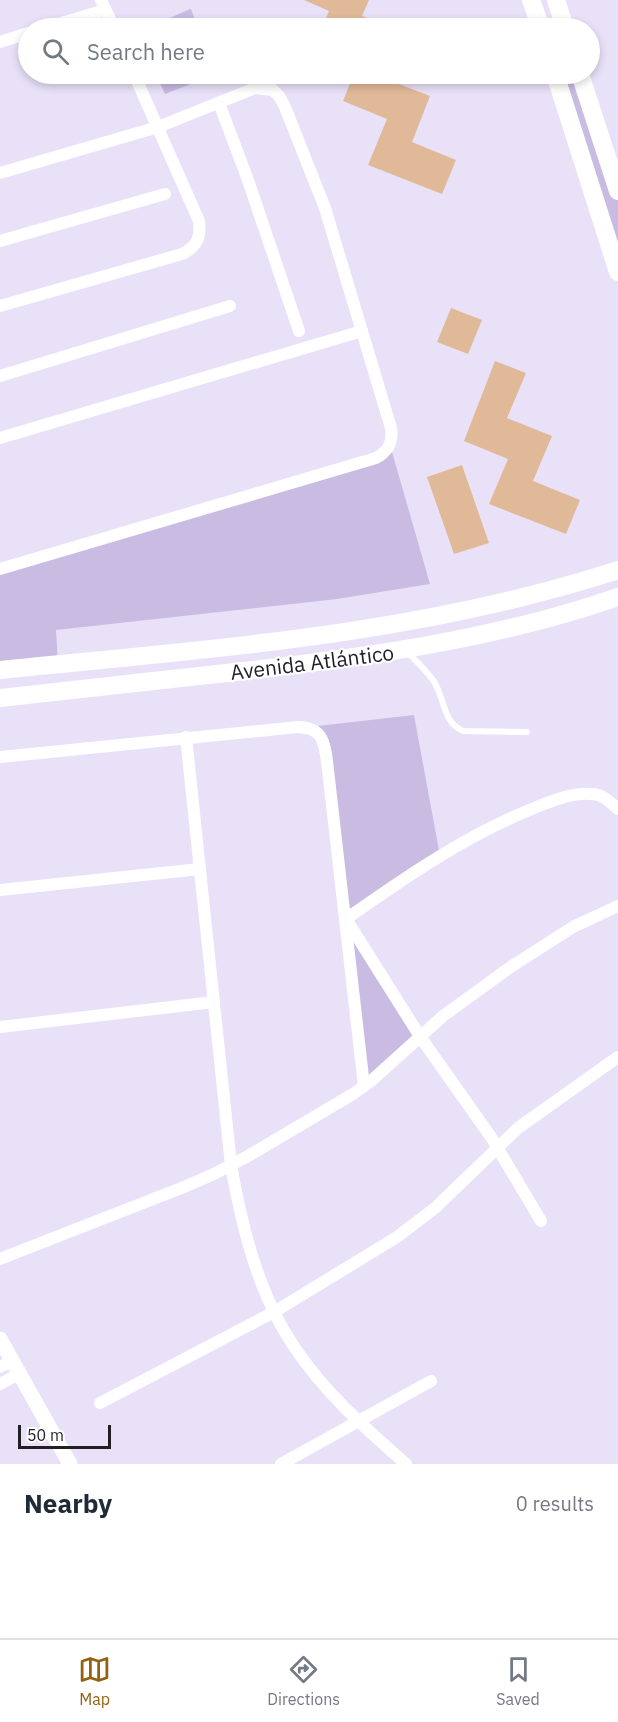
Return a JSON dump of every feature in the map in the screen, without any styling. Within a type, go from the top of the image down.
[{"type":"main road","points":[[531,0],[537,18]]},
{"type":"main road","points":[[556,0],[562,18]]},
{"type":"main road","points":[[558,84],[618,272]]},
{"type":"main road","points":[[583,84],[618,191]]},
{"type":"main road","name":"Avenida Atlántico","points":[[0,670],[294,639],[411,622],[531,596],[618,570]]},
{"type":"main road","name":"Avenida Atlántico","points":[[0,698],[292,666],[405,650],[539,622],[618,597]]},
{"type":"street","points":[[70,18],[103,5]]},
{"type":"street","points":[[0,42],[18,36]]},
{"type":"street","points":[[0,306],[182,254],[195,245],[200,232],[199,221],[139,84]]},
{"type":"street","points":[[0,173],[158,127],[255,88],[273,90],[279,96],[293,126],[325,208],[392,437],[384,453],[356,464],[0,568]]},
{"type":"street","points":[[219,103],[248,180],[299,331]]},
{"type":"street","points":[[0,242],[165,194]]},
{"type":"street","points":[[0,376],[230,306]]},
{"type":"street","points":[[0,438],[362,332]]},
{"type":"street","points":[[0,757],[298,727],[309,727],[321,736],[327,761],[364,1086]]},
{"type":"street","points":[[186,737],[231,1165],[243,1225],[266,1294],[293,1346],[314,1374],[358,1421],[406,1464]]},
{"type":"street","points":[[346,920],[429,862],[491,827],[520,814],[571,795],[582,794],[600,795],[618,809]]},
{"type":"street","points":[[0,890],[200,868]]},
{"type":"street","points":[[0,1258],[183,1187],[231,1165],[364,1086],[422,1038],[443,1016],[509,968],[573,927],[618,906]]},
{"type":"street","points":[[346,920],[422,1038],[497,1147],[541,1221]]},
{"type":"street","points":[[0,1027],[214,1002]]},
{"type":"street","points":[[100,1403],[274,1312],[396,1237],[456,1188],[518,1128],[618,1057]]},
{"type":"street","points":[[0,1339],[10,1367],[70,1464]]},
{"type":"street","points":[[0,1384],[10,1367]]},
{"type":"street","points":[[281,1464],[431,1381]]},
{"type":"lane","points":[[405,650],[434,681],[447,717],[455,728],[463,731],[527,732]]},
{"type":"shaded area","points":[[190,9],[194,18],[170,18]]},
{"type":"shaded area","points":[[160,84],[191,84],[165,94]]},
{"type":"shaded area","points":[[558,84],[583,84],[618,191],[618,272]]},
{"type":"shaded area","points":[[390,445],[430,584],[337,599],[56,630],[58,664],[0,670],[0,569],[376,458]]},
{"type":"shaded area","points":[[414,715],[440,856],[346,919],[421,1038],[364,1086],[327,761],[309,727]]},
{"type":"building","points":[[304,0],[369,0],[362,16],[367,18],[326,18],[329,11]]},
{"type":"building","points":[[350,84],[399,84],[430,96],[412,142],[456,160],[442,194],[368,165],[387,119],[343,101]]},
{"type":"building","points":[[451,308],[482,320],[468,354],[437,342]]},
{"type":"building","points":[[495,361],[526,373],[507,418],[552,436],[533,481],[580,500],[566,534],[489,504],[508,459],[464,441]]},
{"type":"building","points":[[462,465],[489,543],[454,554],[427,477]]}]
